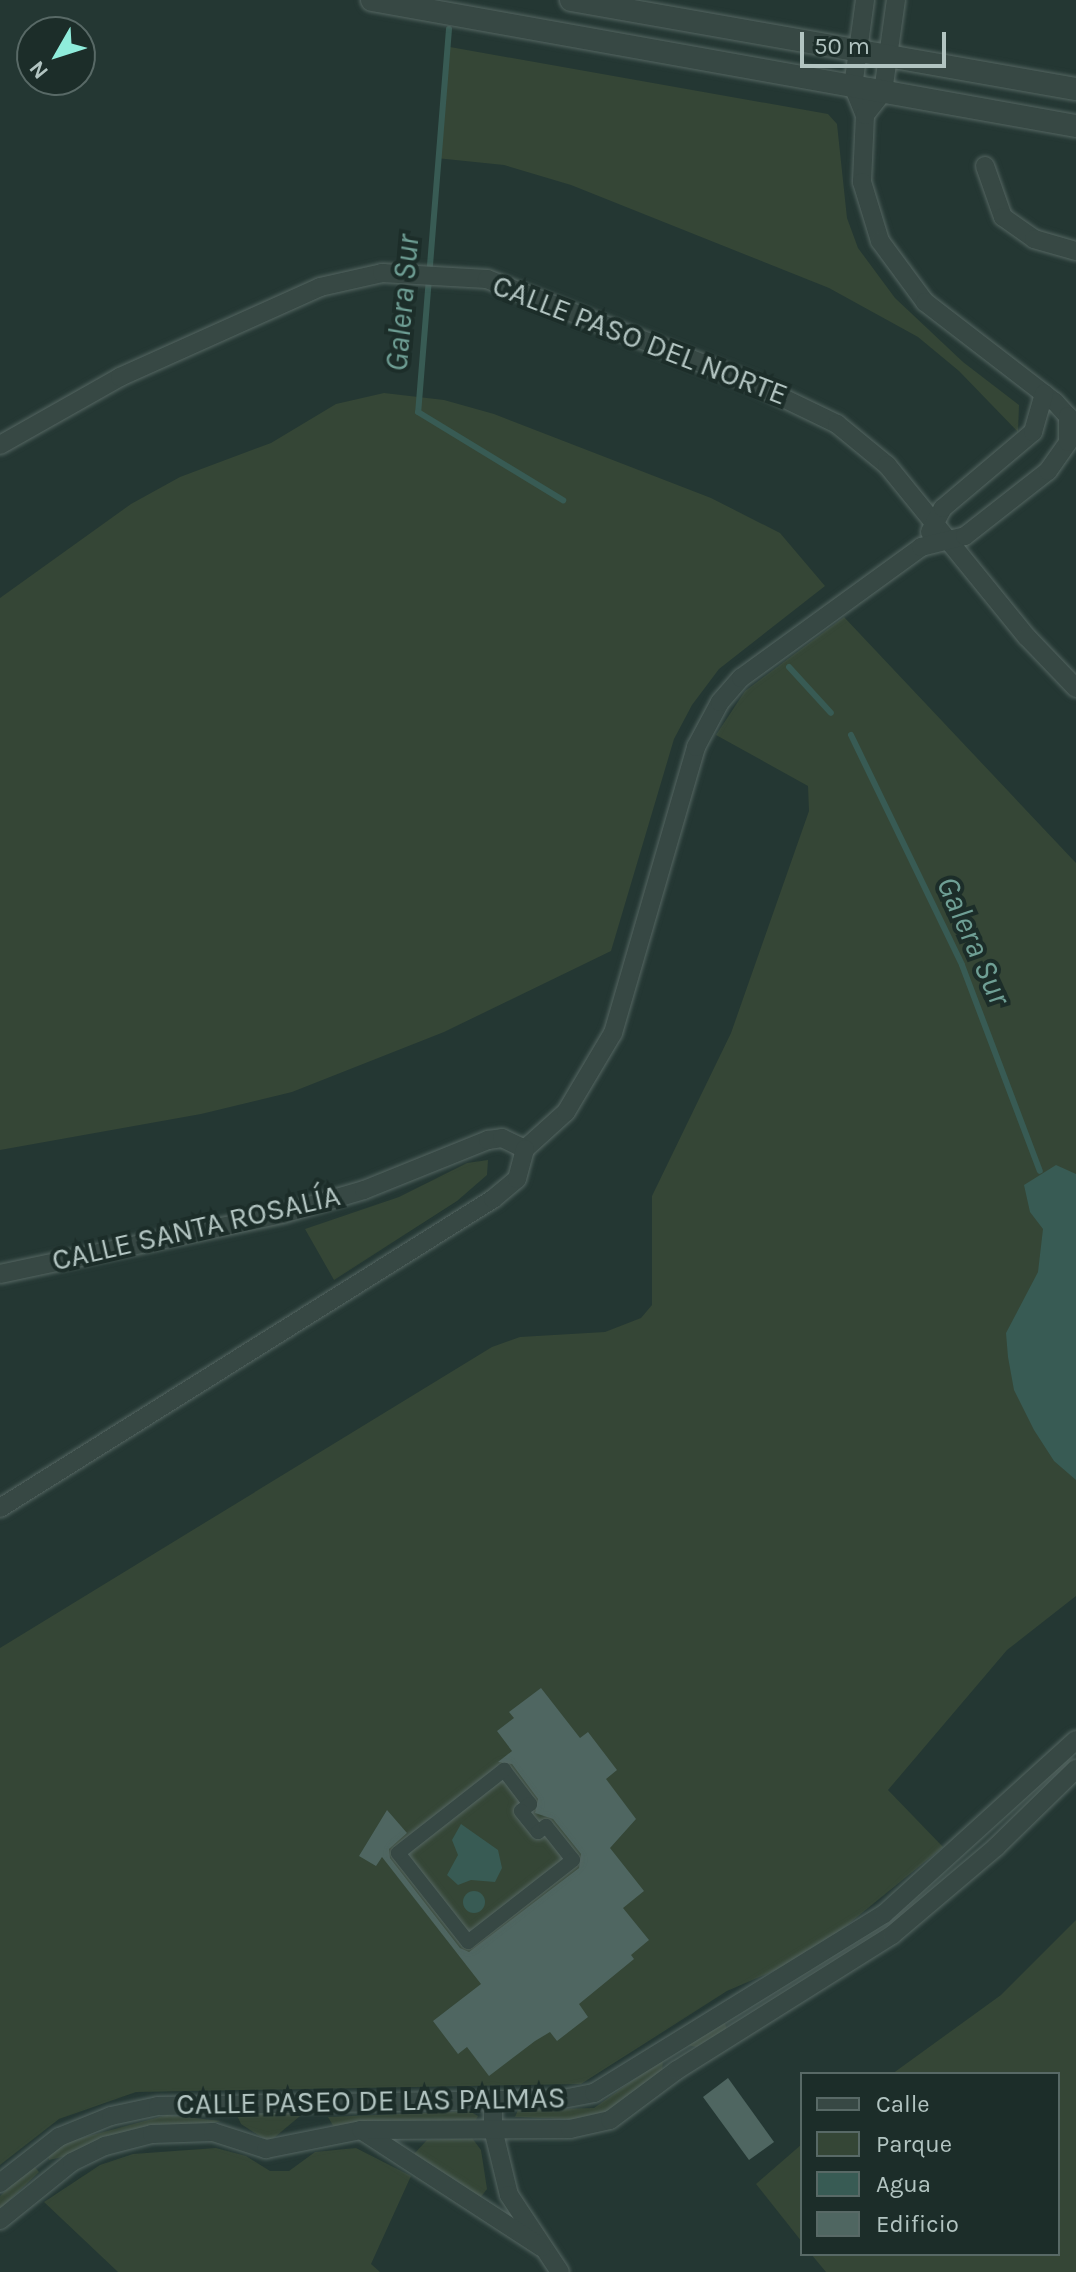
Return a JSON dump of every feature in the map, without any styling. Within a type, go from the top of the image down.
[{"type":"street","points":[[372,0],[1076,126]]},
{"type":"street","points":[[571,0],[1076,89]]},
{"type":"street","points":[[0,1508],[493,1199],[517,1179],[525,1149],[566,1112],[613,1033],[696,747],[720,702],[741,678],[921,547],[965,536],[1048,471],[1064,453],[1073,418],[948,323],[890,259],[862,182],[865,115],[853,86],[865,0]]},
{"type":"street","points":[[865,115],[883,92],[896,0]]},
{"type":"street","points":[[985,166],[1003,217],[1034,239],[1076,251]]},
{"type":"street","name":"CALLE PASO DEL NORTE","points":[[0,445],[120,377],[320,287],[382,273],[458,274],[516,288],[804,405],[887,465],[946,539],[1076,688]]},
{"type":"street","points":[[921,547],[943,508],[1033,432],[1044,394]]},
{"type":"street","name":"CALLE SANTA ROSALÍA","points":[[0,1274],[282,1214],[364,1190],[488,1140],[502,1138],[525,1149]]},
{"type":"street","name":"CALLE PASEO DE LAS PALMAS","points":[[0,2183],[59,2137],[111,2116],[158,2106],[563,2099],[610,2085],[669,2043],[884,1914],[1076,1740]]},
{"type":"street","name":"CALLE PASEO DE LAS PALMAS","points":[[0,2220],[58,2170],[135,2137],[201,2131],[266,2149],[361,2130],[584,2128],[625,2111],[677,2070],[892,1935],[996,1847],[1076,1769]]},
{"type":"street","points":[[504,1770],[530,1804],[521,1811],[538,1832],[546,1826],[573,1860],[468,1942],[398,1853],[504,1770]]},
{"type":"street","points":[[493,2098],[493,2129],[509,2195],[560,2272]]},
{"type":"street","points":[[361,2130],[541,2247]]},
{"type":"green space","points":[[450,47],[828,114],[837,124],[847,218],[858,248],[895,298],[963,362],[1019,405],[1018,432],[959,371],[918,337],[829,288],[571,185],[504,165],[436,158]]},
{"type":"green space","points":[[384,393],[444,400],[494,414],[711,498],[780,533],[825,586],[719,669],[692,705],[674,739],[611,951],[444,1032],[292,1092],[201,1114],[0,1150],[0,598],[131,504],[180,477],[271,443],[336,404]]},
{"type":"green space","points":[[844,617],[1076,863],[1076,1596],[1007,1650],[888,1790],[943,1847],[841,1930],[785,1966],[727,1991],[581,2084],[136,2092],[59,2119],[0,2165],[0,1648],[492,1347],[520,1337],[605,1332],[641,1318],[652,1305],[652,1196],[731,1033],[809,811],[808,786],[716,735],[745,691]]},
{"type":"green space","points":[[488,1160],[487,1175],[457,1201],[334,1280],[305,1229],[399,1197],[467,1163]]},
{"type":"green space","points":[[1076,1920],[1076,2272],[826,2272],[813,2256],[1060,2256],[1060,2072],[895,2072],[1001,1995]]},
{"type":"green space","points":[[724,2021],[727,2029],[696,2047],[688,2045]]},
{"type":"green space","points":[[663,2059],[662,2072],[596,2120],[515,2117],[518,2110],[594,2108]]},
{"type":"green space","points":[[234,2109],[300,2112],[300,2116],[269,2142],[241,2124]]},
{"type":"green space","points":[[469,2111],[478,2116],[474,2123],[335,2129],[328,2117]]},
{"type":"green space","points":[[167,2115],[221,2121],[49,2160],[48,2155],[70,2141]]},
{"type":"green space","points":[[472,2138],[481,2150],[487,2189],[480,2198],[414,2154],[427,2140]]},
{"type":"green space","points":[[800,2146],[800,2239],[756,2184]]},
{"type":"green space","points":[[216,2148],[246,2156],[270,2171],[289,2171],[315,2152],[356,2148],[411,2176],[371,2264],[380,2272],[118,2272],[44,2202],[100,2165],[133,2154]]},
{"type":"green space","points":[[33,2165],[39,2172],[0,2209],[0,2196]]},
{"type":"water","points":[[1056,1165],[1076,1174],[1076,1480],[1054,1461],[1014,1390],[1006,1333],[1038,1272],[1043,1229],[1030,1212],[1024,1185]]},
{"type":"water","points":[[461,1824],[498,1850],[502,1868],[495,1882],[471,1880],[458,1885],[447,1875],[458,1855],[452,1840]]},
{"type":"water","points":[[474,1891],[482,1894],[485,1902],[482,1910],[474,1913],[466,1910],[463,1902],[466,1894]]},
{"type":"building","points":[[541,1688],[580,1738],[588,1732],[617,1770],[606,1779],[636,1819],[610,1848],[644,1891],[623,1908],[649,1940],[631,1955],[634,1959],[579,2004],[588,2017],[557,2041],[550,2032],[489,2076],[467,2047],[458,2054],[433,2021],[481,1984],[382,1857],[376,1866],[359,1856],[387,1810],[407,1833],[389,1849],[390,1858],[460,1948],[469,1952],[579,1868],[581,1854],[553,1819],[535,1813],[538,1799],[512,1764],[498,1762],[512,1751],[497,1731],[514,1718],[509,1712]]},
{"type":"building","points":[[728,2078],[774,2142],[749,2160],[703,2097]]},
{"type":"waterway","name":"Galera Sur","points":[[449,29],[418,412],[563,500]]},
{"type":"waterway","name":"Galera Sur","points":[[789,667],[831,713]]},
{"type":"waterway","name":"Galera Sur","points":[[851,735],[962,965],[1040,1171]]}]
